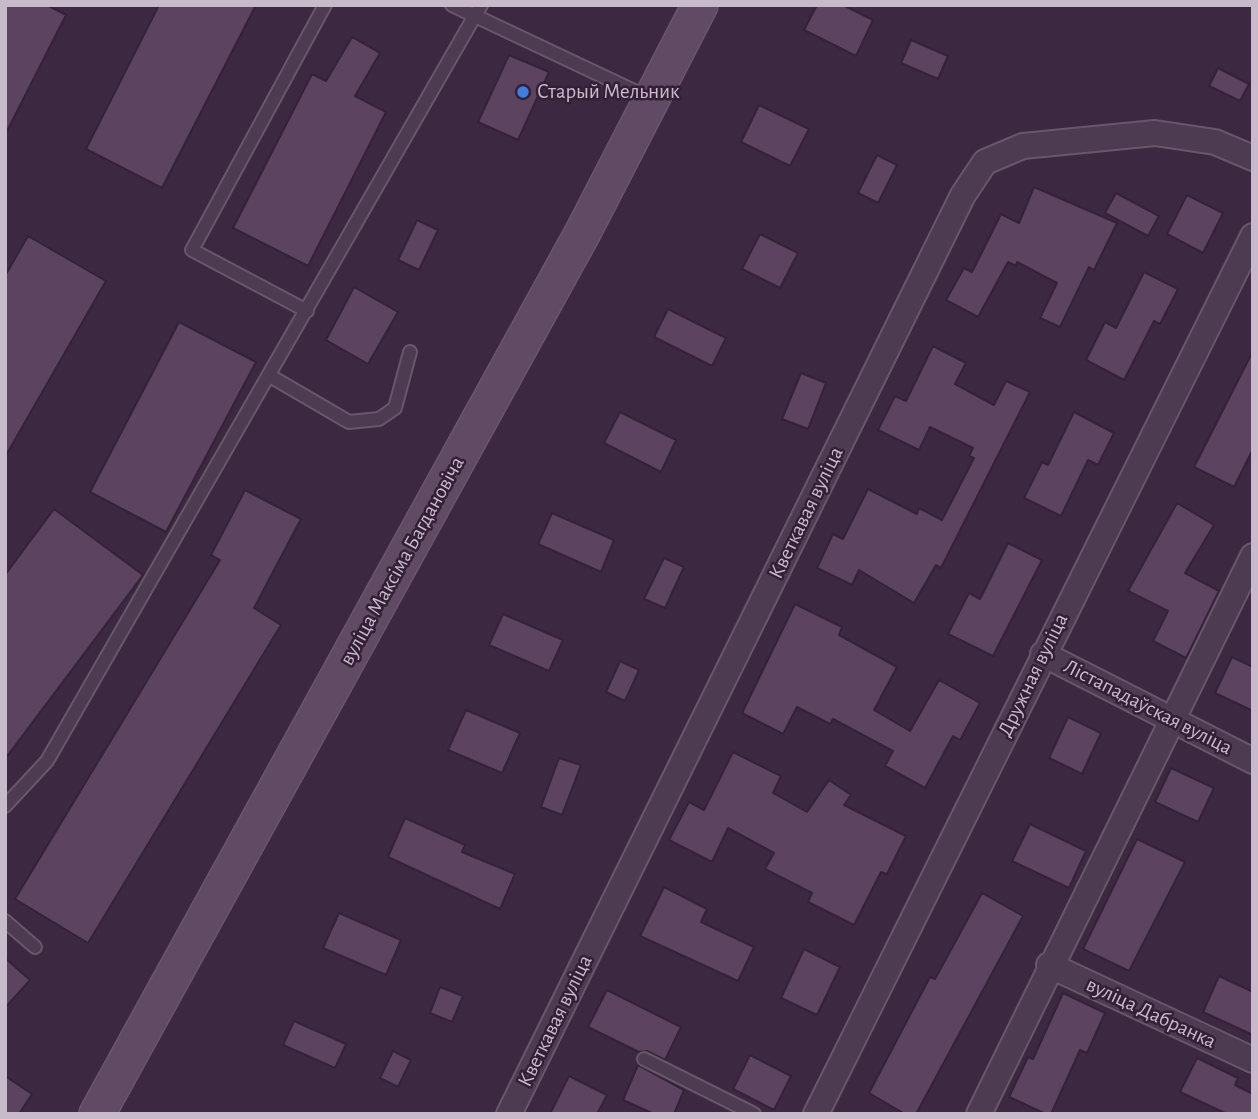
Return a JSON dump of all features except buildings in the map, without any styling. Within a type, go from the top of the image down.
[{"type":"main road","name":"вуліца Максіма Багдановіча","points":[[97,1114],[577,244],[700,5]]},
{"type":"street","name":"Кветкавая вуліца","points":[[509,1114],[963,195],[985,162],[1023,146],[1156,133],[1215,142],[1253,158]]},
{"type":"street","name":"Дружная вуліца","points":[[816,1114],[1253,236]]},
{"type":"street","points":[[979,1114],[1049,965],[1253,556]]},
{"type":"street","name":"Лістападаўская вуліца","points":[[1043,654],[1253,761]]},
{"type":"street","name":"вуліца Дабранка","points":[[1049,965],[1253,1060]]},
{"type":"lane","points":[[307,311],[192,250],[325,5]]},
{"type":"lane","points":[[452,5],[479,11],[651,99]]},
{"type":"lane","points":[[5,806],[47,761],[479,11]]},
{"type":"lane","points":[[270,376],[349,422],[379,419],[395,408],[410,352]]},
{"type":"lane","points":[[5,921],[35,947]]},
{"type":"lane","points":[[645,1059],[754,1114]]},
{"type":"place","name":"Старый Мельник","points":[[523,92]]}]
